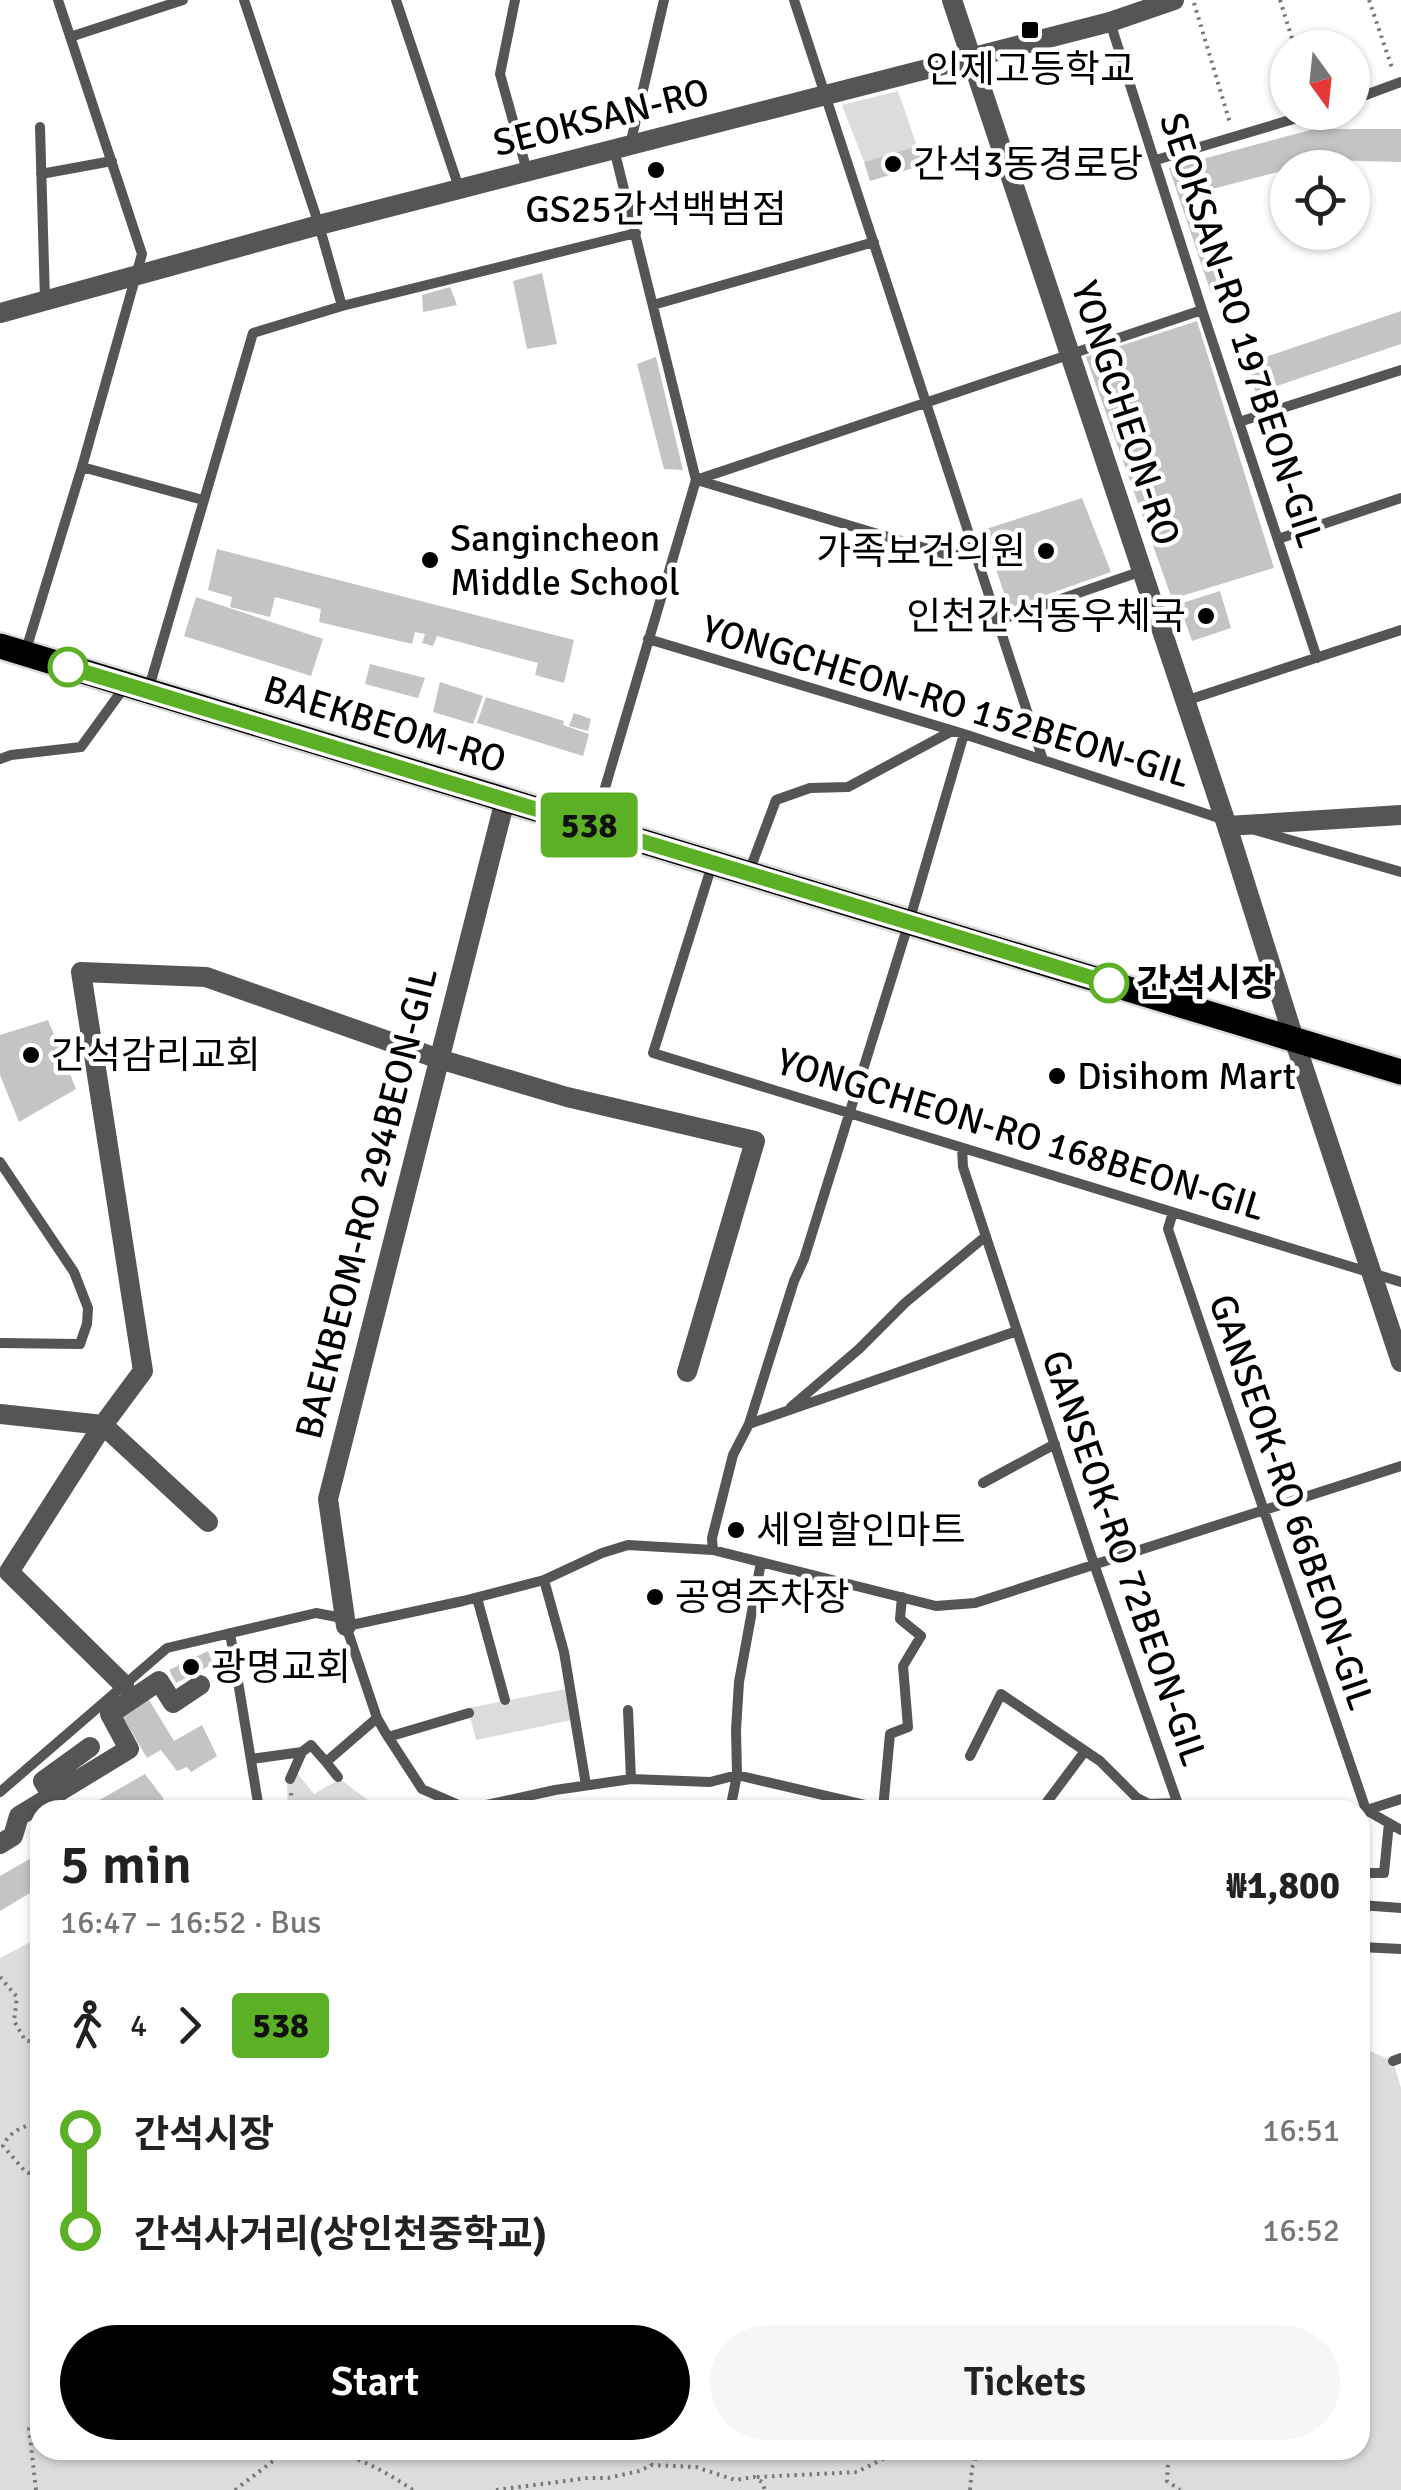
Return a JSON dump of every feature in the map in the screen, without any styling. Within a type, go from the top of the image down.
[{"type":"main road","name":"BAEKBEOM-RO","points":[[12,650],[1401,1072]]},
{"type":"street","name":"YONGCHEON-RO","points":[[952,0],[1186,701],[1231,824],[1294,1039],[1401,1362]]},
{"type":"street","name":"SEOKSAN-RO","points":[[0,313],[318,225],[1110,22],[1174,0]]},
{"type":"street","name":"BAEKBEOM-RO 294BEON-GIL","points":[[346,1626],[328,1499],[505,800]]},
{"type":"street","points":[[1231,824],[1401,815]]},
{"type":"street","points":[[124,1686],[8,1572],[143,1371],[81,972],[206,977],[439,1059],[567,1097],[755,1141],[687,1372]]},
{"type":"street","points":[[0,1414],[103,1426],[208,1522]]},
{"type":"street","points":[[45,1800],[128,1750],[110,1714],[159,1681],[173,1704],[200,1685]]},
{"type":"street","points":[[52,1796],[42,1781],[90,1747]]},
{"type":"street","points":[[0,1844],[13,1836],[19,1816],[30,1809]]},
{"type":"lane","points":[[12,650],[82,467],[142,254],[58,0]]},
{"type":"lane","points":[[70,36],[183,0]]},
{"type":"lane","points":[[244,0],[342,306]]},
{"type":"lane","points":[[396,0],[459,189]]},
{"type":"lane","points":[[516,0],[500,74],[527,172]]},
{"type":"lane","points":[[593,826],[696,480],[636,233],[622,147],[664,0]]},
{"type":"lane","points":[[794,0],[1043,760]]},
{"type":"lane","name":"SEOKSAN-RO 197BEON-GIL","points":[[1110,22],[1317,658]]},
{"type":"lane","points":[[1370,93],[1399,83]]},
{"type":"lane","points":[[1156,160],[1270,126]]},
{"type":"lane","points":[[40,127],[45,300]]},
{"type":"lane","points":[[42,174],[112,161]]},
{"type":"lane","points":[[0,760],[11,755],[81,747],[137,688],[202,500],[253,333],[342,306],[636,233]]},
{"type":"lane","points":[[653,304],[874,242]]},
{"type":"lane","points":[[696,480],[1202,310]]},
{"type":"lane","points":[[1239,422],[1401,370]]},
{"type":"lane","points":[[82,467],[202,500]]},
{"type":"lane","points":[[696,480],[945,554],[976,556]]},
{"type":"lane","points":[[1278,539],[1401,498]]},
{"type":"lane","points":[[997,621],[1142,571]]},
{"type":"lane","points":[[1186,701],[1401,630]]},
{"type":"lane","name":"YONGCHEON-RO 152BEON-GIL","points":[[648,640],[952,730],[1231,824],[1401,872]]},
{"type":"lane","points":[[748,873],[776,800],[810,788],[848,787],[952,730]]},
{"type":"lane","points":[[712,1550],[733,1455],[748,1424],[804,1259],[964,734]]},
{"type":"lane","name":"YONGCHEON-RO 168BEON-GIL","points":[[713,863],[654,1053],[1401,1282]]},
{"type":"lane","name":"GANSEOK-RO 72BEON-GIL","points":[[962,1148],[964,1167],[1054,1444],[1176,1800]]},
{"type":"lane","points":[[0,1162],[74,1272],[88,1308],[80,1344],[0,1343]]},
{"type":"lane","name":"GANSEOK-RO 66BEON-GIL","points":[[1172,1212],[1168,1229],[1359,1800]]},
{"type":"lane","name":"GANSEOK-RO 72BEON-GIL","points":[[787,1410],[859,1349],[905,1302],[986,1236]]},
{"type":"lane","name":"GANSEOK-RO 72BEON-GIL","points":[[748,1424],[1017,1331]]},
{"type":"lane","points":[[983,1483],[1054,1444]]},
{"type":"lane","points":[[346,1626],[544,1580],[628,1545],[712,1550],[936,1606],[975,1603],[1401,1466]]},
{"type":"lane","points":[[732,1800],[737,1775],[739,1682],[760,1562]]},
{"type":"lane","points":[[544,1580],[564,1652],[586,1785]]},
{"type":"lane","points":[[886,1800],[890,1734],[908,1727],[903,1666],[921,1636],[900,1619],[902,1597]]},
{"type":"lane","points":[[477,1598],[505,1700]]},
{"type":"lane","points":[[0,1792],[167,1648],[316,1613],[337,1617],[346,1626],[377,1718],[422,1789],[446,1800]]},
{"type":"lane","points":[[230,1633],[258,1800]]},
{"type":"lane","name":"GANSEOK-RO 72BEON-GIL","points":[[970,1756],[1001,1694],[1100,1761],[1141,1800]]},
{"type":"lane","points":[[628,1710],[630,1780]]},
{"type":"lane","points":[[388,1737],[469,1713]]},
{"type":"lane","points":[[326,1762],[377,1718]]},
{"type":"lane","points":[[290,1778],[302,1752],[311,1745],[338,1778]]},
{"type":"lane","points":[[1048,1800],[1085,1751]]},
{"type":"lane","points":[[251,1759],[302,1752]]},
{"type":"lane","points":[[509,1800],[630,1780],[710,1782],[737,1775],[843,1800]]},
{"type":"lane","points":[[1370,1809],[1401,1799]]},
{"type":"lane","points":[[1370,1814],[1401,1830]]},
{"type":"lane","points":[[1370,1873],[1384,1874],[1389,1824]]},
{"type":"lane","points":[[1370,1906],[1401,1908]]},
{"type":"lane","points":[[1370,1947],[1401,1949]]},
{"type":"path","points":[[1194,0],[1235,137]]},
{"type":"path","points":[[1280,0],[1289,30]]},
{"type":"path","points":[[1369,0],[1399,83]]},
{"type":"path","points":[[0,1976],[16,1997],[14,2021],[25,2040],[30,2041]]},
{"type":"path","points":[[30,2125],[7,2137],[3,2146],[30,2174]]},
{"type":"path","points":[[33,2460],[36,2490]]},
{"type":"path","points":[[266,2460],[268,2465]]},
{"type":"path","points":[[235,2490],[274,2460]]},
{"type":"path","points":[[356,2460],[413,2490]]},
{"type":"path","points":[[649,2460],[652,2466]]},
{"type":"path","points":[[496,2490],[608,2478],[652,2466],[696,2468],[735,2480],[857,2472],[882,2460]]},
{"type":"path","points":[[970,2490],[975,2460]]},
{"type":"path","points":[[1168,2460],[1167,2481],[1180,2490]]},
{"type":"path","points":[[754,2477],[765,2490]]},
{"type":"shaded area","points":[[898,91],[917,146],[864,162],[842,105]]},
{"type":"shaded area","points":[[571,1688],[577,1719],[476,1740],[468,1708]]},
{"type":"shaded area","points":[[297,1773],[314,1794],[340,1779],[368,1800],[288,1800],[287,1781]]},
{"type":"shaded area","points":[[30,1942],[30,2460],[1370,2460],[1370,2051],[1393,2061],[1401,2088],[1401,2490],[0,2490],[0,1958]]},
{"type":"building","points":[[1401,129],[1401,162],[1370,161],[1370,150],[1270,150],[1270,174],[1193,194],[1224,289],[1211,293],[1169,168],[1310,130]]},
{"type":"building","name":"간석3동경로당","points":[[917,146],[923,165],[870,181],[864,162]]},
{"type":"building","points":[[542,273],[557,344],[527,349],[513,281]]},
{"type":"building","points":[[450,287],[457,305],[423,312],[422,295]]},
{"type":"building","points":[[1401,311],[1401,344],[1256,393],[1245,364]]},
{"type":"building","points":[[1197,321],[1274,568],[1172,599],[1086,357]]},
{"type":"building","points":[[656,357],[683,470],[664,469],[637,364]]},
{"type":"building","name":"가족보건의원","points":[[1082,498],[1111,572],[1009,608],[983,530]]},
{"type":"building","points":[[217,549],[574,640],[564,683],[535,675],[538,663],[437,636],[433,646],[422,643],[425,634],[415,632],[412,644],[319,622],[321,609],[275,597],[270,617],[230,607],[232,597],[208,590]]},
{"type":"building","name":"인천간석동우체국","points":[[1220,591],[1231,628],[1192,641],[1179,604]]},
{"type":"building","points":[[196,597],[323,639],[311,676],[184,636]]},
{"type":"building","points":[[370,664],[425,678],[418,698],[365,684]]},
{"type":"building","points":[[440,682],[483,696],[473,724],[433,712]]},
{"type":"building","points":[[486,697],[564,721],[563,725],[589,734],[583,756],[477,723]]},
{"type":"building","points":[[574,713],[591,719],[588,731],[569,726]]},
{"type":"building","name":"간석감리교회","points":[[48,1020],[76,1089],[19,1122],[0,1075],[0,1035]]},
{"type":"building","name":"광명교회","points":[[208,1651],[213,1664],[176,1683],[169,1670]]},
{"type":"building","points":[[146,1695],[174,1741],[202,1725],[217,1756],[191,1772],[187,1767],[177,1771],[161,1750],[147,1758],[120,1712]]},
{"type":"building","points":[[145,1774],[164,1799],[162,1800],[100,1800]]},
{"type":"building","points":[[30,1859],[30,1893],[0,1911],[0,1876]]},
{"type":"bus line","name":"538","points":[[68,667],[1109,983]]},
{"type":"place","name":"인제고등학교","points":[[1030,30]]},
{"type":"place","name":"간석3동경로당","points":[[893,164]]},
{"type":"place","name":"GS25간석백범점","points":[[656,170]]},
{"type":"place","name":"가족보건의원","points":[[1046,551]]},
{"type":"place","name":"Sangincheon Middle School","points":[[430,560]]},
{"type":"place","name":"인천간석동우체국","points":[[1206,616]]},
{"type":"place","name":"간석시장","points":[[1109,983]]},
{"type":"place","name":"간석감리교회","points":[[31,1055]]},
{"type":"place","name":"Disihom Mart","points":[[1057,1076]]},
{"type":"place","name":"세일할인마트","points":[[736,1530]]},
{"type":"place","name":"공영주차장","points":[[655,1597]]},
{"type":"place","name":"광명교회","points":[[191,1667]]}]
